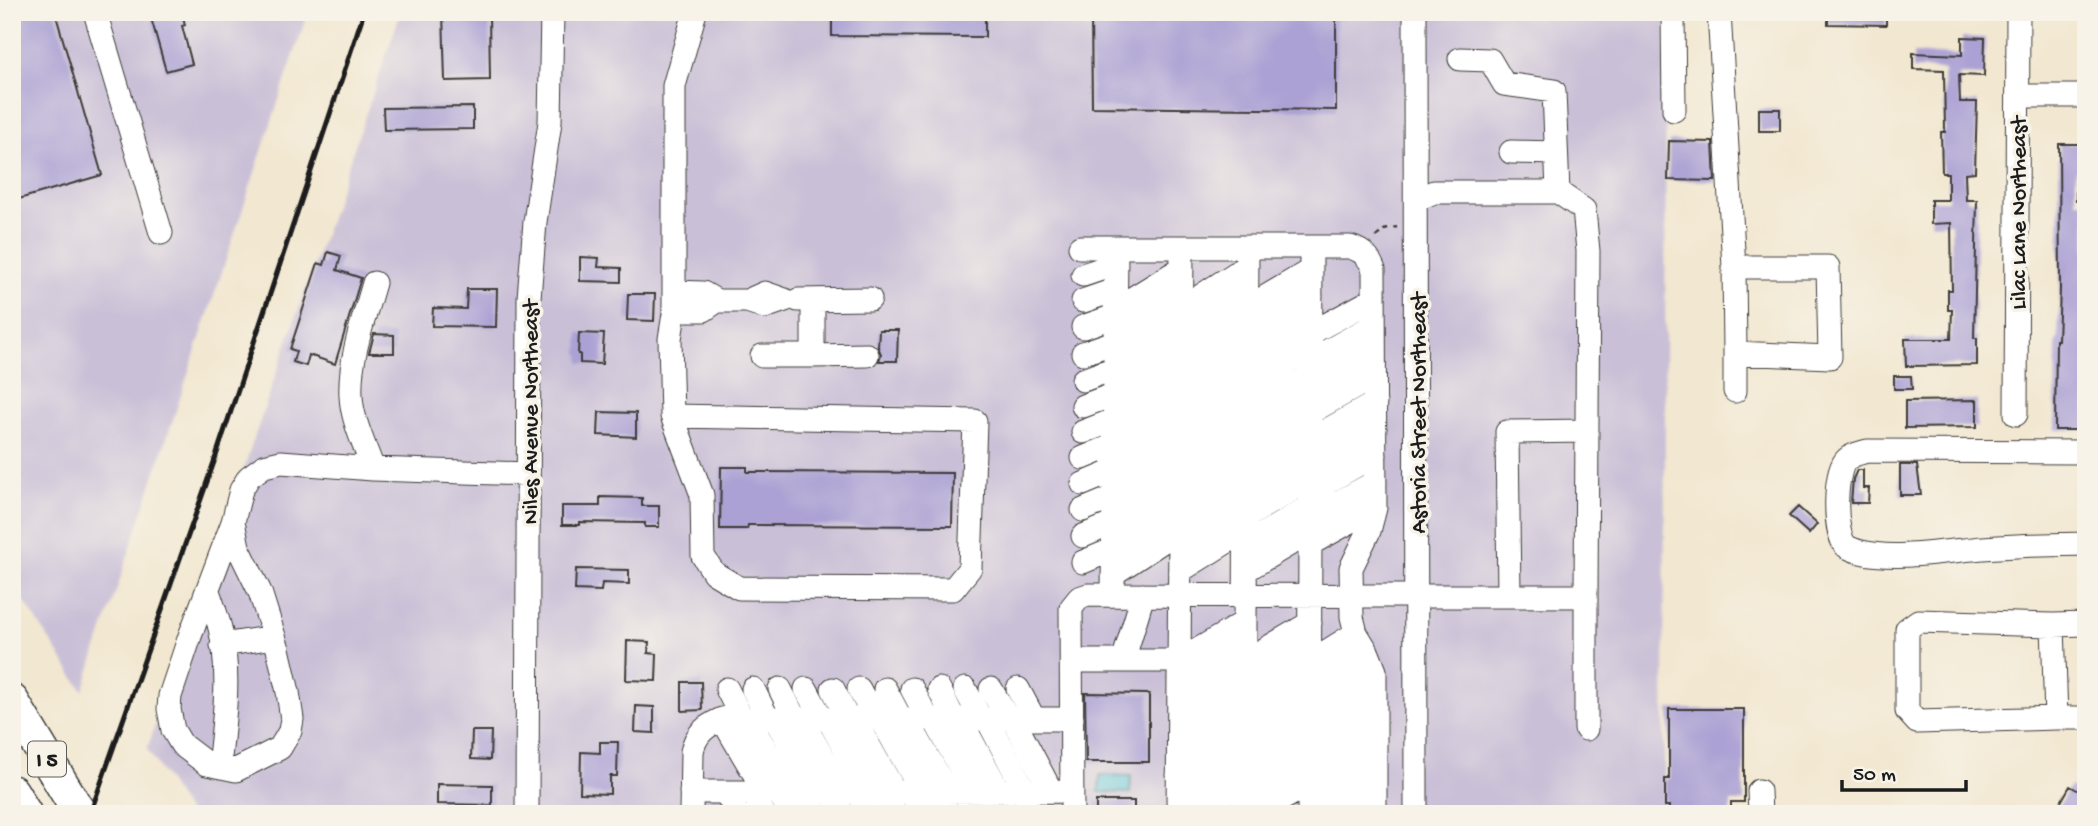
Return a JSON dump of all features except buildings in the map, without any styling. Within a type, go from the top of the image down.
[{"type":"highway","name":"I 5","points":[[13,702],[80,814]]},
{"type":"highway","name":"I 5","points":[[12,792],[25,814]]},
{"type":"street","points":[[95,12],[161,233]]},
{"type":"street","name":"Niles Avenue Northeast","points":[[527,814],[529,298],[531,254],[550,122],[552,12]]},
{"type":"street","points":[[672,416],[975,421],[970,568],[953,589],[739,588],[714,573],[703,556],[702,495],[672,416],[670,339],[674,301],[674,86],[695,12]]},
{"type":"street","name":"Astoria Street Northeast","points":[[1415,12],[1416,814]]},
{"type":"street","points":[[1674,12],[1674,110]]},
{"type":"street","points":[[1719,12],[1734,267],[1735,391]]},
{"type":"street","name":"Lilac Lane Northeast","points":[[2016,414],[2018,12]]},
{"type":"street","points":[[1460,59],[1490,60],[1504,84],[1554,91],[1558,192]]},
{"type":"street","points":[[2018,96],[2086,96]]},
{"type":"street","points":[[1510,152],[1556,153]]},
{"type":"street","points":[[1417,199],[1434,192],[1558,192],[1584,210],[1588,251],[1586,729]]},
{"type":"street","points":[[1080,247],[1116,256],[1182,258],[1311,258],[1350,247],[1363,253],[1371,262],[1374,270],[1375,508],[1369,531],[1350,568],[1352,617],[1371,695],[1373,806]]},
{"type":"street","points":[[1083,275],[1116,256]]},
{"type":"street","points":[[1114,584],[1116,256]]},
{"type":"street","points":[[1181,800],[1244,735],[1247,256]]},
{"type":"street","points":[[1114,584],[1247,256]]},
{"type":"street","points":[[1083,458],[1115,384],[1182,258]]},
{"type":"street","points":[[1181,800],[1179,595],[1182,258]]},
{"type":"street","points":[[1311,258],[1309,736],[1373,806]]},
{"type":"street","points":[[1180,571],[1246,419],[1311,258]]},
{"type":"street","points":[[1734,267],[1828,267],[1830,357],[1735,353]]},
{"type":"street","points":[[373,469],[355,419],[351,397],[352,373],[360,331],[374,283]]},
{"type":"street","points":[[1246,419],[1311,296]]},
{"type":"street","points":[[674,301],[704,310],[717,301],[747,301],[765,307],[785,300],[870,299]]},
{"type":"street","points":[[1246,570],[1374,299]]},
{"type":"street","points":[[813,300],[813,356]]},
{"type":"street","points":[[1083,301],[1115,384],[1083,484]]},
{"type":"street","points":[[1311,433],[1374,325]]},
{"type":"street","points":[[1083,327],[1115,384],[1180,419],[1246,419],[1311,433],[1375,482]]},
{"type":"street","points":[[1311,433],[1374,351]]},
{"type":"street","points":[[1083,353],[1115,384],[1180,419],[1246,419],[1311,433],[1375,455]]},
{"type":"street","points":[[762,356],[867,355]]},
{"type":"street","points":[[1311,433],[1374,377]]},
{"type":"street","points":[[1083,380],[1115,384],[1180,419],[1246,419],[1311,433],[1375,429]]},
{"type":"street","points":[[1083,406],[1115,384]]},
{"type":"street","points":[[1083,432],[1115,384]]},
{"type":"street","points":[[1083,510],[1114,496],[1180,419],[1246,419],[1311,433],[1375,403]]},
{"type":"street","points":[[1180,419],[1246,419]]},
{"type":"street","points":[[1083,536],[1114,522],[1180,419]]},
{"type":"street","points":[[1083,562],[1114,548],[1180,419]]},
{"type":"street","points":[[1508,595],[1507,432],[1587,431]]},
{"type":"street","points":[[1311,433],[1375,508]]},
{"type":"street","points":[[2086,452],[1867,451],[1855,454],[1845,460],[1839,473],[1837,519],[1838,530],[1845,545],[1859,552],[1918,554],[2028,544],[2086,544]]},
{"type":"street","points":[[233,522],[238,547],[260,592],[274,637],[292,719],[290,732],[280,748],[236,770],[207,764],[182,745],[173,730],[169,709],[170,696],[190,636],[233,522],[241,490],[249,477],[264,466],[281,462],[373,469],[528,474]]},
{"type":"street","points":[[1065,799],[1072,719],[1071,608],[1079,598],[1114,584],[1143,595],[1586,596]]},
{"type":"street","points":[[208,591],[220,630],[226,673],[219,766]]},
{"type":"street","points":[[1123,661],[1143,595]]},
{"type":"street","points":[[2086,625],[1918,621],[1907,629],[1907,711],[1917,722],[2086,718]]},
{"type":"street","points":[[2053,625],[2056,718]]},
{"type":"street","points":[[222,645],[274,637]]},
{"type":"street","points":[[1072,661],[1123,661],[1179,707],[1244,735],[1309,736],[1371,695]]},
{"type":"street","points":[[727,689],[878,719],[1018,689]]},
{"type":"street","points":[[753,689],[878,719],[991,689]]},
{"type":"street","points":[[780,689],[878,719],[965,689]]},
{"type":"street","points":[[806,689],[1065,799]]},
{"type":"street","points":[[833,689],[878,719],[892,799]]},
{"type":"street","points":[[859,689],[878,719],[892,799]]},
{"type":"street","points":[[886,689],[878,719],[892,799]]},
{"type":"street","points":[[878,719],[912,689]]},
{"type":"street","points":[[878,719],[939,689]]},
{"type":"street","points":[[1179,707],[1244,735],[1309,736],[1371,695]]},
{"type":"street","points":[[1179,707],[1244,735],[1309,736],[1371,695]]},
{"type":"street","points":[[1181,800],[1244,735],[1309,736],[1371,695]]},
{"type":"street","points":[[1065,799],[892,799],[726,792],[691,803],[694,742],[699,733],[878,719],[1072,719]]},
{"type":"street","points":[[878,719],[892,799]]},
{"type":"street","points":[[878,719],[892,799]]},
{"type":"street","points":[[878,719],[892,799]]},
{"type":"street","points":[[1759,791],[1759,814]]},
{"type":"street","points":[[726,792],[738,814]]},
{"type":"path","points":[[1363,253],[1368,244],[1384,230],[1391,227],[1417,227]]},
{"type":"shaded area","points":[[12,12],[308,12],[83,691],[12,582]]},
{"type":"shaded area","points":[[401,12],[1666,12],[1664,814],[189,814],[147,749]]},
{"type":"water","points":[[1100,775],[1131,776],[1130,793],[1099,792]]},
{"type":"railway","points":[[90,814],[214,462],[364,12]]}]
